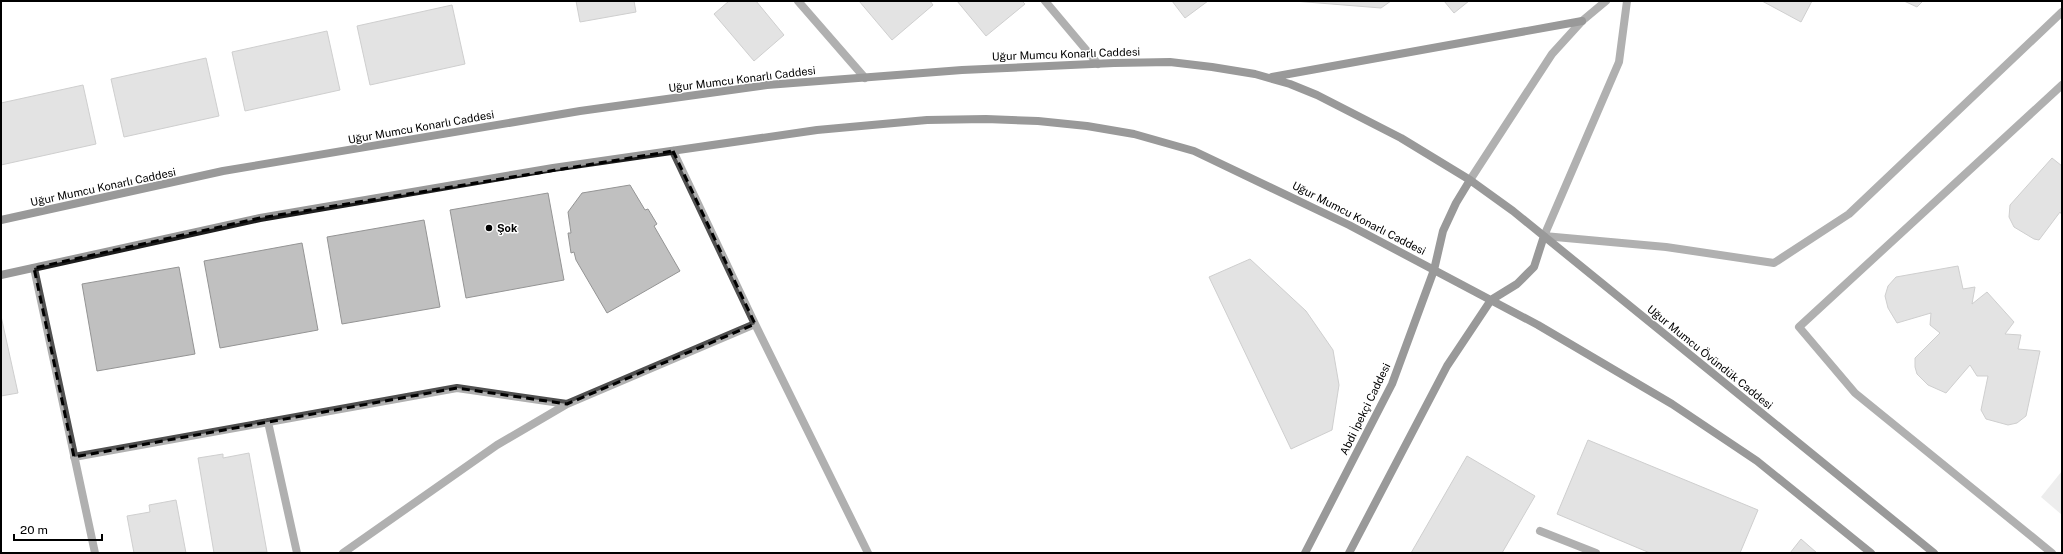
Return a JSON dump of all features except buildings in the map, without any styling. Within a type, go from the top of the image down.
[{"type":"street","points":[[798,1],[865,78]]},
{"type":"street","points":[[1045,1],[1098,64]]},
{"type":"street","points":[[1470,180],[1552,54],[1582,21],[1606,1]]},
{"type":"street","points":[[1349,553],[1447,366],[1491,300],[1517,284],[1534,267],[1544,236],[1619,62],[1627,1]]},
{"type":"street","points":[[1544,236],[1666,247],[1774,263],[1849,214],[2062,12]]},
{"type":"street","points":[[1268,78],[1582,21]]},
{"type":"street","name":"Uğur Mumcu Konarlı Caddesi","points":[[1,220],[224,171],[580,111],[767,85],[970,69],[1170,62],[1255,74],[1290,84],[1317,95],[1401,138],[1470,180]]},
{"type":"street","points":[[2052,553],[1855,393],[1799,327],[2062,85]]},
{"type":"street","name":"Uğur Mumcu Konarlı Caddesi","points":[[1,275],[260,218],[553,168],[817,130],[927,120],[1008,120],[1087,126],[1134,134],[1194,151],[1294,198],[1434,270]]},
{"type":"street","points":[[673,151],[755,324],[868,553]]},
{"type":"street","name":"Uğur Mumcu Övündük Caddesi","points":[[1470,180],[1513,211],[1934,553]]},
{"type":"street","name":"Abdi İpekçi Caddesi","points":[[1305,553],[1392,384],[1434,270],[1443,231],[1456,203],[1470,180]]},
{"type":"street","points":[[34,268],[95,553]]},
{"type":"street","points":[[1434,270],[1538,324],[1704,426],[1757,461],[1871,553]]},
{"type":"street","points":[[343,553],[497,445],[567,404],[755,324]]},
{"type":"street","points":[[74,457],[457,388],[567,404]]},
{"type":"street","points":[[268,422],[297,553]]},
{"type":"street","points":[[1540,531],[1596,553]]},
{"type":"highlighted area","points":[[673,151],[755,324],[567,404],[457,388],[74,457],[34,268],[260,218]]},
{"type":"shaded area","points":[[2062,471],[2062,515],[2041,497]]},
{"type":"place","name":"Şok","points":[[489,228]]}]
